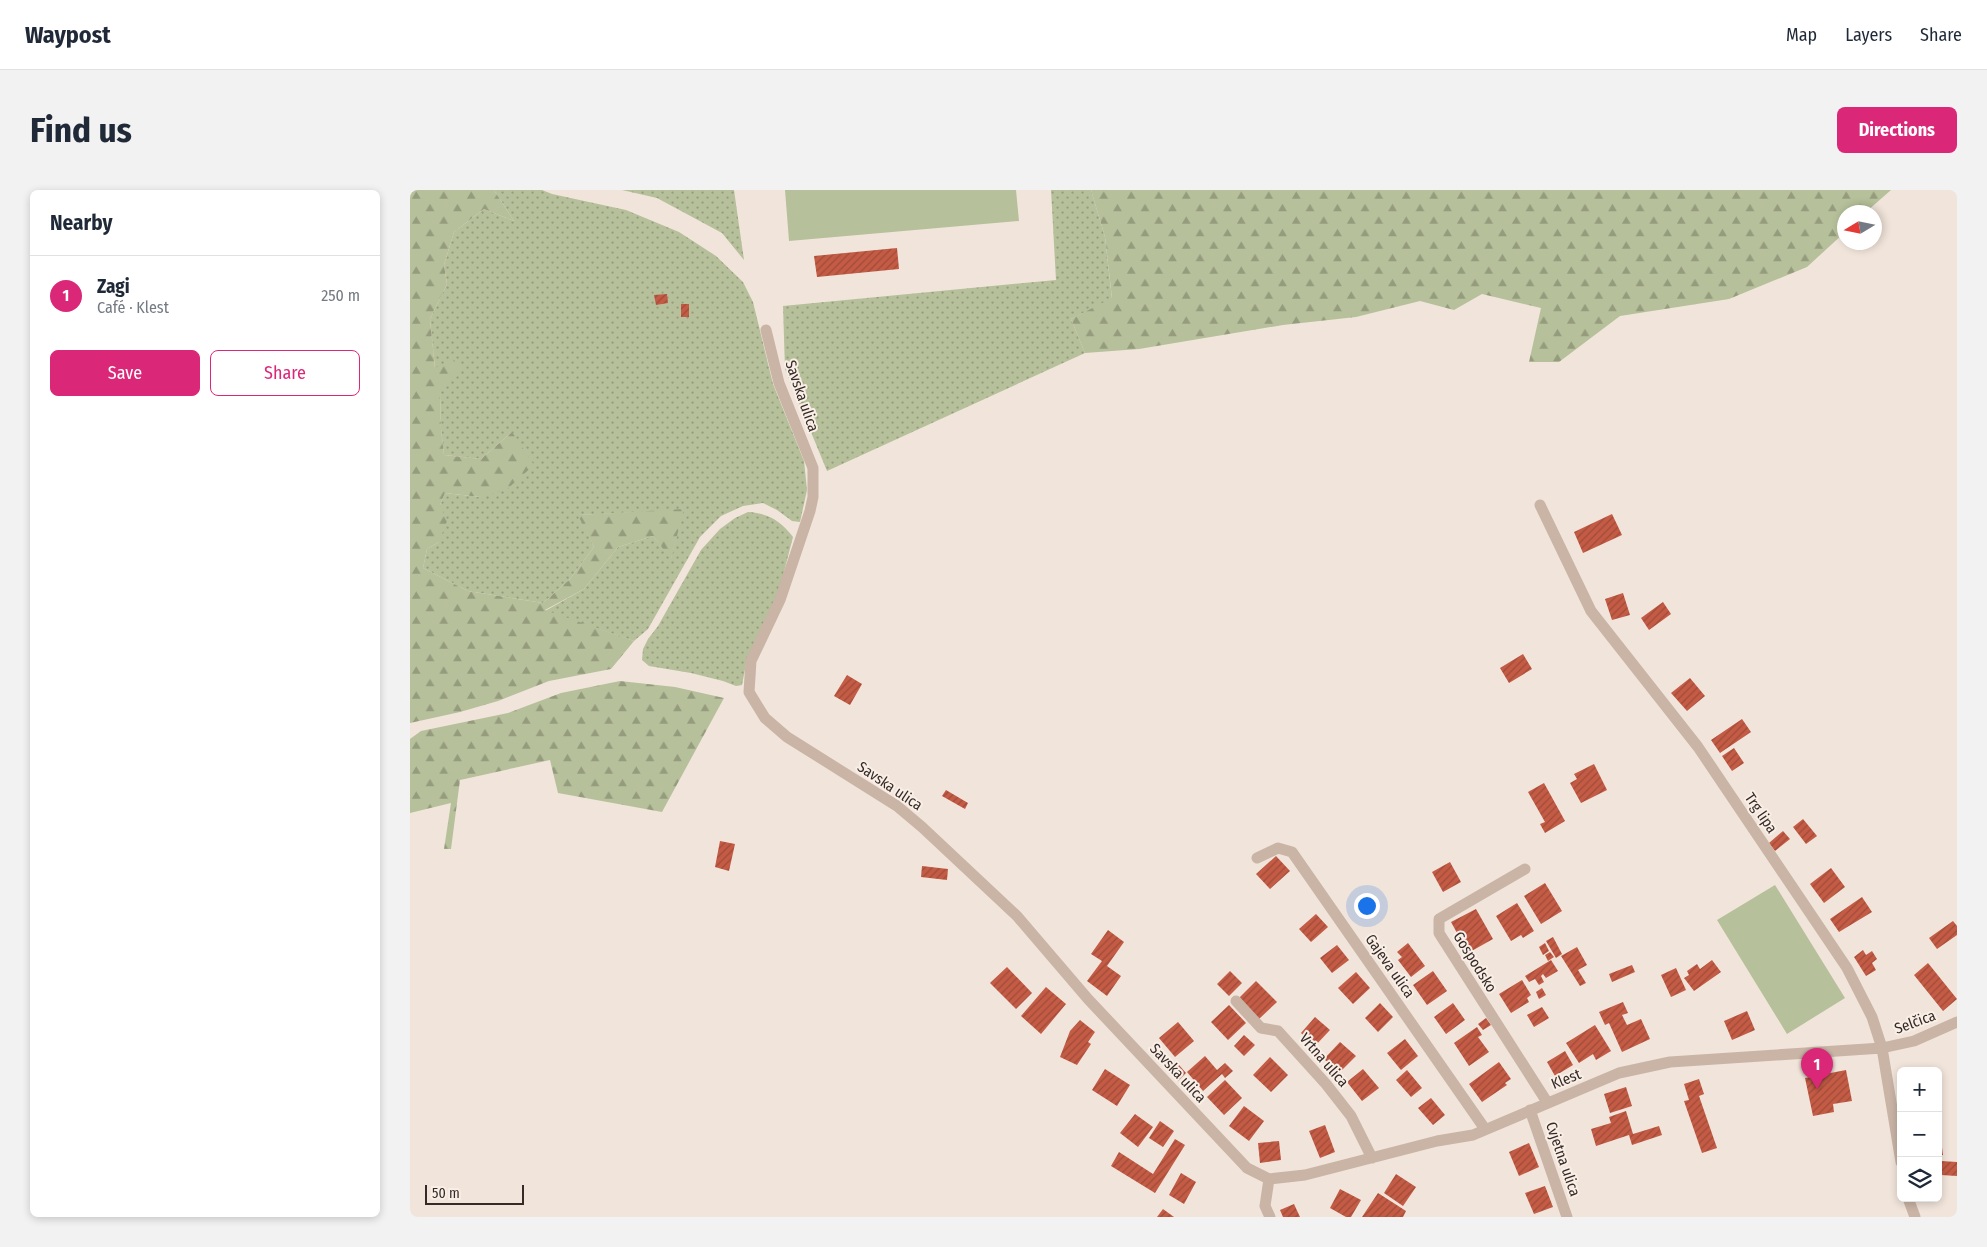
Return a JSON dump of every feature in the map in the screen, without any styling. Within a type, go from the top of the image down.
[{"type":"street","name":"Savska ulica","points":[[766,330],[779,383],[813,468],[812,497],[810,511],[780,600],[751,661],[749,692],[765,718],[787,737],[897,806],[922,827],[1017,916],[1088,999],[1247,1168],[1269,1179]]},
{"type":"street","name":"Trg lipa","points":[[1540,505],[1591,611],[1698,747],[1847,968],[1872,1017],[1882,1048],[1900,1157]]},
{"type":"street","name":"Gajeva ulica","points":[[1257,858],[1278,848],[1292,852],[1486,1129]]},
{"type":"street","name":"Gospodsko","points":[[1525,869],[1439,919],[1439,933],[1547,1102]]},
{"type":"street","name":"Vrtna ulica","points":[[1236,1000],[1261,1028],[1278,1031],[1326,1084],[1351,1116],[1372,1158]]},
{"type":"street","name":"Selčica","points":[[1882,1048],[1914,1041],[1957,1022]]},
{"type":"street","name":"Klest","points":[[1269,1179],[1305,1175],[1473,1134],[1619,1073],[1670,1062],[1882,1048]]},
{"type":"street","name":"Cvjetna ulica","points":[[1530,1110],[1567,1217]]},
{"type":"street","points":[[1269,1179],[1265,1206],[1270,1217]]},
{"type":"street","points":[[1909,1202],[1915,1217]]},
{"type":"green space","points":[[410,190],[494,190],[514,221],[484,209],[454,232],[444,265],[447,284],[430,319],[435,368],[453,359],[463,369],[440,391],[444,455],[481,459],[512,432],[534,465],[506,490],[480,497],[445,493],[440,505],[447,521],[439,542],[427,549],[423,568],[468,591],[543,603],[570,579],[594,547],[578,515],[684,509],[671,559],[653,536],[618,547],[584,589],[545,610],[634,641],[611,669],[549,681],[498,701],[410,723]]},
{"type":"green space","points":[[494,190],[542,190],[552,194],[626,210],[679,232],[716,256],[743,282],[753,302],[773,384],[804,461],[807,490],[800,522],[792,521],[763,503],[743,506],[721,516],[700,537],[648,629],[634,641],[545,611],[584,589],[618,547],[653,536],[671,558],[683,510],[579,515],[594,547],[570,579],[543,603],[468,591],[423,568],[427,549],[439,542],[440,505],[445,493],[480,497],[512,432],[481,459],[444,455],[440,391],[435,368],[430,319],[447,284],[444,265],[454,232],[484,209],[514,221]]},
{"type":"green space","points":[[622,190],[734,190],[744,260],[722,233],[657,198]]},
{"type":"green space","points":[[785,190],[1016,190],[1019,221],[789,241]]},
{"type":"green space","points":[[1051,190],[1091,190],[1105,237],[1112,299],[1071,319],[1085,353],[827,471],[785,369],[783,306],[1056,280]]},
{"type":"green space","points":[[1091,190],[1891,190],[1874,205],[1837,205],[1837,239],[1807,267],[1729,299],[1620,316],[1559,362],[1529,362],[1541,308],[1482,294],[1454,310],[1420,301],[1356,317],[1283,325],[1139,349],[1085,353],[1071,319],[1112,298],[1105,237]]},
{"type":"green space","points":[[748,512],[762,514],[774,519],[784,526],[793,537],[778,595],[746,664],[742,685],[736,686],[691,673],[649,666],[642,660],[643,649],[701,550],[720,529],[735,518]]},
{"type":"green space","points":[[620,681],[675,687],[724,698],[662,812],[558,793],[550,760],[460,780],[451,849],[444,849],[451,803],[410,813],[410,739],[421,731],[508,713],[561,693]]},
{"type":"green space","points":[[1775,885],[1845,998],[1787,1034],[1717,920]]},
{"type":"building","points":[[897,248],[899,269],[817,277],[814,256]]},
{"type":"building","points":[[667,294],[668,303],[656,305],[654,295]]},
{"type":"building","points":[[681,304],[689,304],[689,317],[681,317]]},
{"type":"building","points":[[1612,514],[1622,535],[1583,553],[1574,532]]},
{"type":"building","points":[[1623,593],[1630,615],[1612,620],[1605,599]]},
{"type":"building","points":[[1663,602],[1671,614],[1649,630],[1641,618]]},
{"type":"building","points":[[1523,654],[1532,669],[1509,683],[1500,668]]},
{"type":"building","points":[[847,675],[862,684],[850,705],[834,696]]},
{"type":"building","points":[[1690,678],[1705,696],[1687,711],[1671,693]]},
{"type":"building","points":[[1742,719],[1751,732],[1720,753],[1711,740]]},
{"type":"building","points":[[1734,748],[1744,763],[1732,771],[1722,756]]},
{"type":"building","points":[[1594,764],[1607,790],[1581,803],[1570,783],[1577,779],[1574,774]]},
{"type":"building","points":[[1544,783],[1565,821],[1545,833],[1540,824],[1545,822],[1528,792]]},
{"type":"building","points":[[946,790],[968,803],[965,809],[942,796]]},
{"type":"building","points":[[1803,819],[1817,836],[1806,844],[1793,827]]},
{"type":"building","points":[[1783,831],[1790,839],[1775,851],[1769,843]]},
{"type":"building","points":[[720,841],[735,844],[729,871],[715,867]]},
{"type":"building","points":[[1276,856],[1290,871],[1270,889],[1256,874]]},
{"type":"building","points":[[1450,862],[1461,882],[1443,892],[1432,872]]},
{"type":"building","points":[[922,866],[948,869],[947,880],[921,877]]},
{"type":"building","points":[[1831,868],[1845,887],[1824,903],[1810,884]]},
{"type":"building","points":[[1545,883],[1562,911],[1541,924],[1524,896]]},
{"type":"building","points":[[1862,897],[1872,912],[1839,932],[1830,919]]},
{"type":"building","points":[[1517,903],[1534,931],[1523,938],[1521,935],[1511,941],[1496,916]]},
{"type":"building","points":[[1476,909],[1493,939],[1468,953],[1451,922]]},
{"type":"building","points":[[1316,914],[1328,927],[1311,942],[1299,929]]},
{"type":"building","points":[[1953,921],[1957,926],[1957,935],[1937,949],[1929,938]]},
{"type":"building","points":[[1108,930],[1124,942],[1107,966],[1121,976],[1107,996],[1087,981],[1102,961],[1091,954]]},
{"type":"building","points":[[1553,937],[1562,954],[1556,958],[1546,941]]},
{"type":"building","points":[[1408,943],[1425,966],[1411,977],[1398,960],[1402,957],[1397,952]]},
{"type":"building","points":[[1545,943],[1549,951],[1543,955],[1539,947]]},
{"type":"building","points":[[1337,945],[1349,960],[1332,973],[1320,958]]},
{"type":"building","points":[[1577,947],[1587,965],[1578,970],[1586,983],[1580,986],[1561,956]]},
{"type":"building","points":[[1863,950],[1866,955],[1872,951],[1877,959],[1872,963],[1876,970],[1866,976],[1854,957]]},
{"type":"building","points":[[1550,952],[1554,957],[1548,961],[1545,955]]},
{"type":"building","points":[[1551,960],[1558,971],[1546,978],[1543,974],[1541,976],[1544,982],[1539,985],[1535,979],[1529,982],[1525,976]]},
{"type":"building","points":[[1712,960],[1721,972],[1694,991],[1684,978],[1689,975],[1687,971],[1697,964],[1700,969]]},
{"type":"building","points":[[1928,963],[1957,999],[1943,1011],[1914,975]]},
{"type":"building","points":[[1632,965],[1635,972],[1612,982],[1609,974]]},
{"type":"building","points":[[1007,967],[1032,993],[1016,1009],[990,983]]},
{"type":"building","points":[[1676,968],[1686,990],[1671,997],[1661,975]]},
{"type":"building","points":[[1230,971],[1242,983],[1229,996],[1217,984]]},
{"type":"building","points":[[1433,971],[1447,991],[1427,1005],[1413,985]]},
{"type":"building","points":[[1356,972],[1370,988],[1353,1004],[1338,988]]},
{"type":"building","points":[[1522,980],[1531,995],[1527,998],[1529,1002],[1511,1013],[1499,994]]},
{"type":"building","points":[[1256,981],[1277,1002],[1259,1019],[1239,998]]},
{"type":"building","points":[[1046,987],[1066,1004],[1041,1034],[1021,1016]]},
{"type":"building","points":[[1542,988],[1546,995],[1539,999],[1536,992]]},
{"type":"building","points":[[1623,1002],[1628,1013],[1622,1015],[1627,1025],[1641,1019],[1650,1039],[1622,1052],[1609,1023],[1605,1025],[1599,1012]]},
{"type":"building","points":[[1380,1003],[1393,1017],[1378,1032],[1365,1018]]},
{"type":"building","points":[[1453,1003],[1465,1020],[1446,1034],[1434,1017]]},
{"type":"building","points":[[1229,1005],[1246,1023],[1228,1040],[1211,1022]]},
{"type":"building","points":[[1542,1007],[1549,1018],[1534,1027],[1527,1015]]},
{"type":"building","points":[[1747,1011],[1755,1030],[1732,1040],[1724,1021]]},
{"type":"building","points":[[1315,1017],[1330,1030],[1315,1046],[1301,1033]]},
{"type":"building","points":[[1486,1018],[1491,1025],[1483,1030],[1478,1024]]},
{"type":"building","points":[[1080,1020],[1095,1032],[1088,1042],[1091,1044],[1077,1065],[1060,1057],[1070,1031]]},
{"type":"building","points":[[1178,1022],[1194,1041],[1175,1057],[1159,1038]]},
{"type":"building","points":[[1595,1025],[1611,1051],[1596,1060],[1593,1054],[1579,1063],[1566,1043]]},
{"type":"building","points":[[1477,1027],[1482,1035],[1478,1037],[1489,1052],[1469,1066],[1454,1043]]},
{"type":"building","points":[[1244,1035],[1255,1045],[1244,1056],[1234,1046]]},
{"type":"building","points":[[1405,1039],[1418,1056],[1401,1070],[1387,1053]]},
{"type":"building","points":[[1340,1042],[1356,1056],[1339,1073],[1324,1059]]},
{"type":"building","points":[[1565,1051],[1573,1065],[1555,1076],[1547,1062]]},
{"type":"building","points":[[1205,1056],[1217,1070],[1225,1063],[1233,1071],[1225,1078],[1222,1074],[1203,1091],[1187,1072]]},
{"type":"building","points":[[1270,1057],[1288,1075],[1271,1092],[1253,1075]]},
{"type":"building","points":[[1499,1062],[1511,1079],[1505,1083],[1507,1085],[1482,1102],[1469,1084]]},
{"type":"building","points":[[1179,1065],[1186,1073],[1178,1081],[1171,1073]]},
{"type":"building","points":[[1105,1069],[1130,1085],[1117,1106],[1092,1090]]},
{"type":"building","points":[[1363,1069],[1379,1088],[1362,1101],[1347,1082]]},
{"type":"building","points":[[1407,1070],[1422,1088],[1411,1097],[1396,1080]]},
{"type":"building","points":[[1846,1070],[1852,1101],[1833,1104],[1834,1112],[1813,1116],[1805,1078]]},
{"type":"building","points":[[1699,1079],[1704,1094],[1699,1096],[1717,1148],[1702,1153],[1684,1101],[1689,1100],[1684,1084]]},
{"type":"building","points":[[1225,1080],[1242,1098],[1224,1115],[1207,1097]]},
{"type":"building","points":[[1626,1087],[1632,1106],[1610,1113],[1604,1094]]},
{"type":"building","points":[[1431,1098],[1445,1115],[1433,1125],[1418,1108]]},
{"type":"building","points":[[1244,1106],[1264,1121],[1249,1141],[1229,1126]]},
{"type":"building","points":[[1626,1111],[1633,1134],[1659,1126],[1662,1135],[1632,1145],[1629,1135],[1596,1146],[1591,1129],[1611,1123],[1609,1117]]},
{"type":"building","points":[[1135,1114],[1153,1127],[1138,1147],[1120,1133]]},
{"type":"building","points":[[1160,1121],[1174,1131],[1163,1147],[1149,1138]]},
{"type":"building","points":[[1325,1125],[1335,1152],[1320,1158],[1309,1131]]},
{"type":"building","points":[[1175,1139],[1185,1145],[1155,1193],[1111,1166],[1119,1152],[1153,1174]]},
{"type":"building","points":[[1279,1141],[1281,1160],[1260,1163],[1258,1143]]},
{"type":"building","points":[[1529,1143],[1539,1167],[1519,1176],[1509,1152]]},
{"type":"building","points":[[1942,1161],[1957,1162],[1957,1176],[1942,1175]]},
{"type":"building","points":[[1181,1173],[1196,1182],[1184,1204],[1169,1195]]},
{"type":"building","points":[[1396,1174],[1416,1187],[1403,1206],[1384,1193]]},
{"type":"building","points":[[1545,1186],[1553,1207],[1534,1214],[1525,1193]]},
{"type":"building","points":[[1340,1189],[1361,1200],[1351,1217],[1346,1217],[1330,1208]]},
{"type":"building","points":[[1378,1193],[1406,1211],[1403,1217],[1362,1217]]},
{"type":"building","points":[[1294,1204],[1300,1217],[1283,1217],[1280,1210]]},
{"type":"building","points":[[1163,1209],[1174,1217],[1157,1217]]},
{"type":"place","name":"Zagi","points":[[1817,1089]]}]
